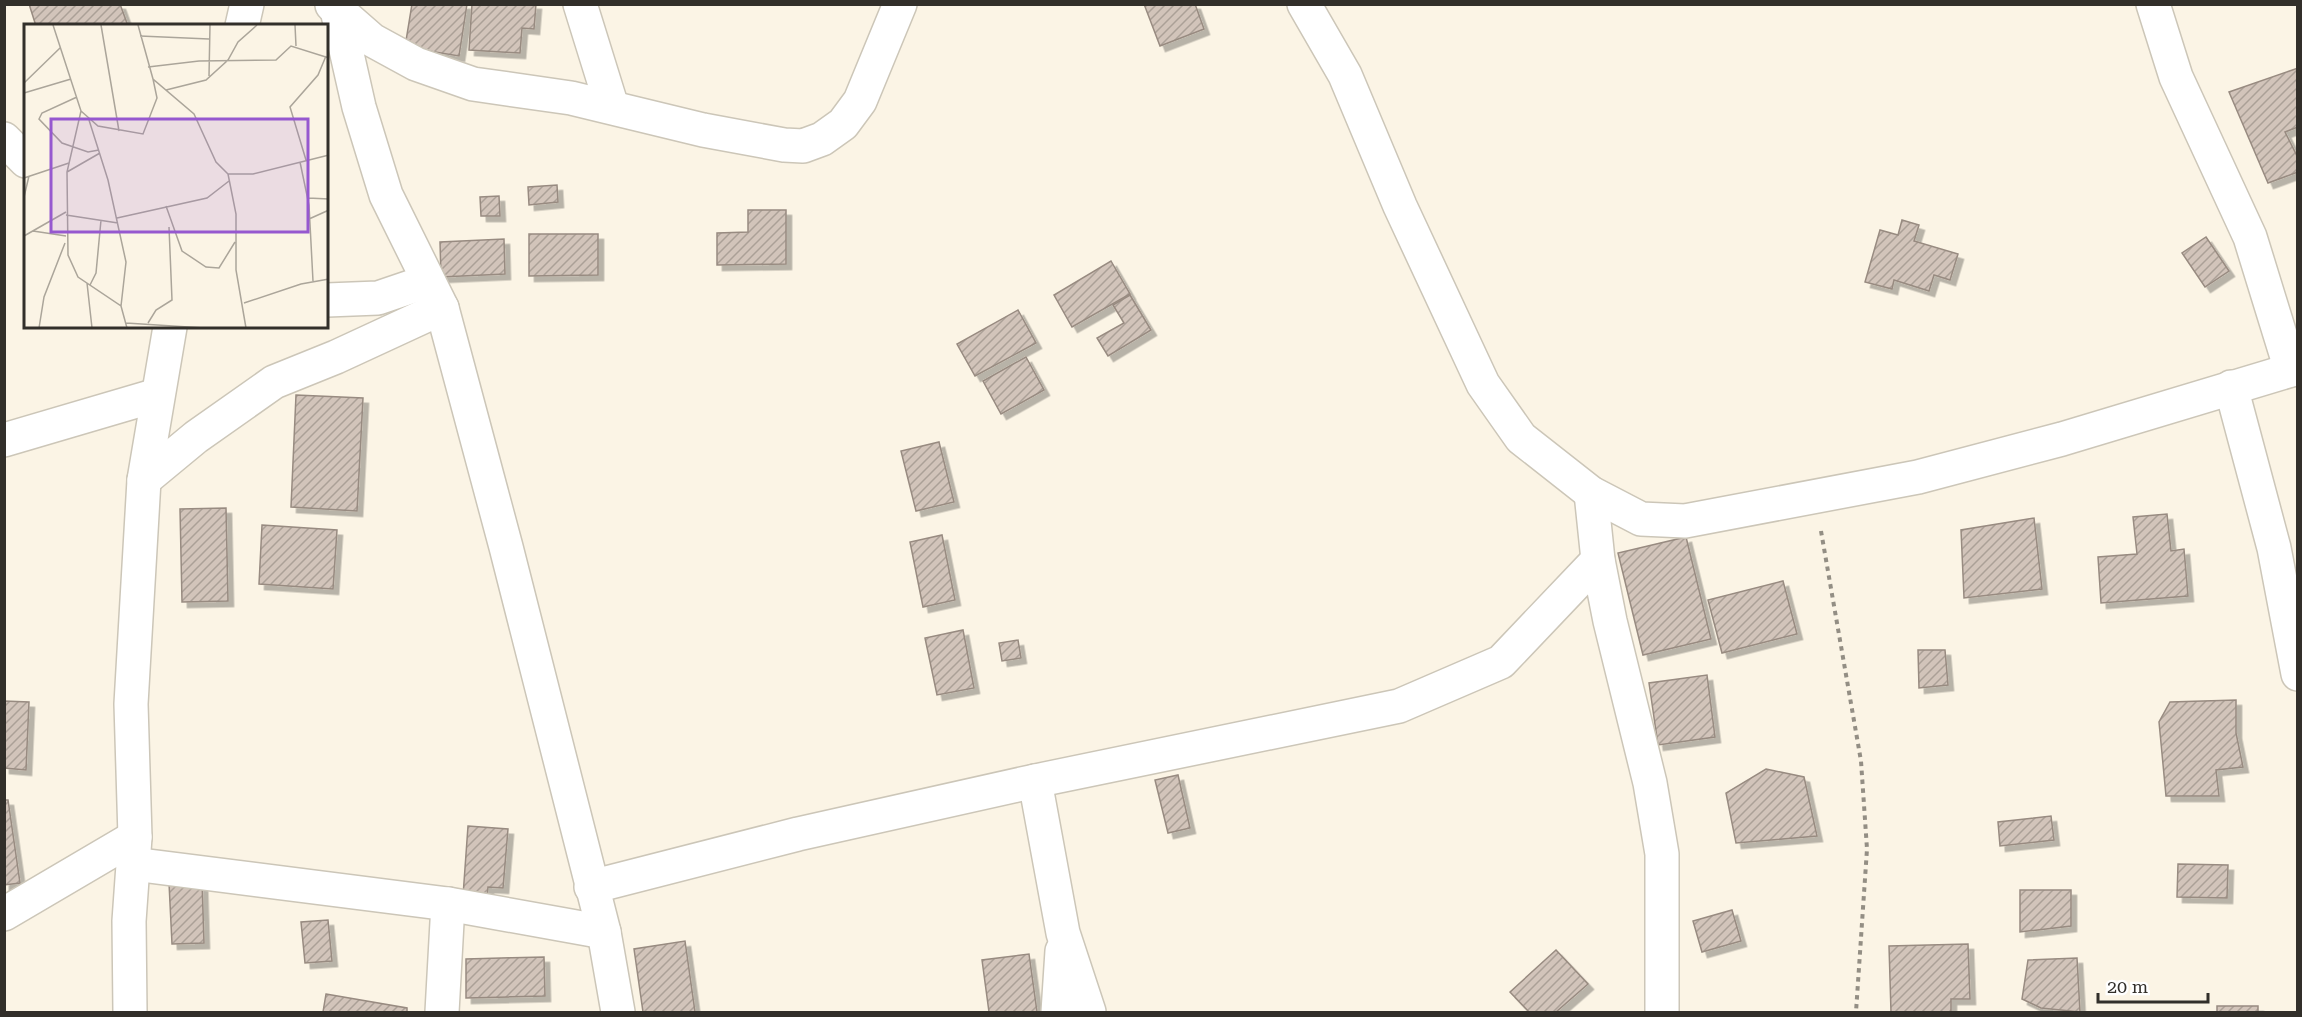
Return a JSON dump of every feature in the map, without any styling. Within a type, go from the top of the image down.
[{"type":"street","points":[[243,24],[248,4]]},
{"type":"street","points":[[580,4],[612,107]]},
{"type":"street","points":[[334,7],[372,40],[416,64],[473,84],[571,98],[703,130],[784,145],[802,146],[822,139],[843,124],[860,101],[900,4]]},
{"type":"street","points":[[1304,4],[1345,75],[1400,206],[1483,384],[1521,438],[1591,493],[1641,519],[1685,521],[1918,477],[2062,439],[2294,369],[2250,237],[2176,77],[2153,4]]},
{"type":"street","points":[[334,7],[359,107],[386,195],[435,294],[506,547],[604,932],[618,1012]]},
{"type":"street","points":[[4,139],[24,159]]},
{"type":"street","points":[[328,300],[435,294]]},
{"type":"street","points":[[144,480],[196,437],[274,382],[336,357],[435,294]]},
{"type":"street","points":[[130,1012],[129,921],[134,851],[131,704],[144,480],[170,328]]},
{"type":"street","points":[[2231,387],[2274,548],[2298,674]]},
{"type":"street","points":[[4,440],[157,395]]},
{"type":"street","points":[[1591,493],[1599,560],[1610,621],[1650,783],[1662,854],[1662,1012]]},
{"type":"street","points":[[591,887],[798,834],[1035,781],[1399,706],[1501,662],[1599,560]]},
{"type":"street","points":[[1035,781],[1063,933],[1089,1012]]},
{"type":"street","points":[[4,914],[134,851],[604,932]]},
{"type":"street","points":[[442,1012],[448,904]]},
{"type":"street","points":[[1058,1012],[1063,933]]},
{"type":"path","points":[[1815,498],[1861,761],[1867,849],[1856,1012]]},
{"type":"building","points":[[29,4],[120,4],[127,24],[35,24]]},
{"type":"building","points":[[412,4],[467,4],[459,56],[405,47]]},
{"type":"building","points":[[472,4],[536,4],[534,29],[522,28],[520,53],[469,50]]},
{"type":"building","points":[[1144,4],[1195,4],[1204,29],[1160,46]]},
{"type":"building","points":[[2298,68],[2298,127],[2285,132],[2298,158],[2298,172],[2268,183],[2229,92]]},
{"type":"building","points":[[557,185],[558,202],[529,205],[528,187]]},
{"type":"building","points":[[499,196],[500,216],[481,216],[480,197]]},
{"type":"building","points":[[748,210],[786,210],[786,264],[717,265],[717,233],[748,232]]},
{"type":"building","points":[[1902,220],[1919,225],[1914,241],[1958,254],[1950,280],[1934,275],[1929,291],[1894,280],[1892,289],[1865,282],[1880,230],[1898,235]]},
{"type":"building","points":[[529,234],[598,234],[598,275],[529,276]]},
{"type":"building","points":[[2206,237],[2229,271],[2205,287],[2182,253]]},
{"type":"building","points":[[504,239],[505,274],[441,277],[440,242]]},
{"type":"building","points":[[1111,261],[1130,294],[1072,327],[1054,295]]},
{"type":"building","points":[[1130,295],[1151,330],[1108,356],[1097,338],[1124,323],[1113,305]]},
{"type":"building","points":[[1018,310],[1036,343],[975,376],[957,344]]},
{"type":"building","points":[[1026,357],[1044,390],[1001,414],[983,381]]},
{"type":"building","points":[[296,395],[363,398],[357,511],[291,507]]},
{"type":"building","points":[[939,442],[954,502],[916,511],[901,451]]},
{"type":"building","points":[[226,508],[228,601],[182,602],[180,509]]},
{"type":"building","points":[[2167,514],[2171,551],[2184,549],[2188,596],[2101,603],[2098,557],[2137,554],[2133,517]]},
{"type":"building","points":[[2034,518],[2042,589],[1964,598],[1961,530]]},
{"type":"building","points":[[262,525],[337,530],[333,589],[259,584]]},
{"type":"building","points":[[942,535],[955,600],[923,607],[910,542]]},
{"type":"building","points":[[1686,537],[1711,639],[1643,655],[1618,553]]},
{"type":"building","points":[[1783,581],[1797,634],[1722,653],[1708,600]]},
{"type":"building","points":[[963,630],[974,688],[937,695],[925,638]]},
{"type":"building","points":[[1018,640],[1021,658],[1002,661],[999,643]]},
{"type":"building","points":[[1918,650],[1945,650],[1948,685],[1919,688]]},
{"type":"building","points":[[1707,675],[1715,737],[1658,745],[1649,683]]},
{"type":"building","points":[[2236,700],[2236,733],[2243,767],[2216,770],[2219,796],[2166,796],[2159,722],[2170,702]]},
{"type":"building","points":[[4,701],[29,702],[26,770],[4,768]]},
{"type":"building","points":[[1766,769],[1804,777],[1817,836],[1736,843],[1726,793]]},
{"type":"building","points":[[1178,775],[1190,828],[1168,833],[1155,780]]},
{"type":"building","points":[[4,800],[8,800],[20,883],[4,885]]},
{"type":"building","points":[[2051,816],[2054,840],[2000,846],[1998,822]]},
{"type":"building","points":[[468,826],[508,829],[503,888],[488,887],[487,898],[463,896]]},
{"type":"building","points":[[2178,864],[2228,865],[2227,898],[2177,897]]},
{"type":"building","points":[[202,881],[204,943],[172,944],[169,883]]},
{"type":"building","points":[[2020,890],[2071,890],[2071,926],[2020,932]]},
{"type":"building","points":[[1732,910],[1741,941],[1702,952],[1693,921]]},
{"type":"building","points":[[328,920],[332,961],[305,963],[301,922]]},
{"type":"building","points":[[685,941],[695,1012],[643,1012],[634,949]]},
{"type":"building","points":[[1968,944],[1970,999],[1951,999],[1951,1012],[1891,1012],[1889,946]]},
{"type":"building","points":[[1556,950],[1588,984],[1556,1012],[1529,1012],[1510,992]]},
{"type":"building","points":[[1029,954],[1037,1012],[989,1012],[982,960]]},
{"type":"building","points":[[544,957],[545,996],[466,998],[466,959]]},
{"type":"building","points":[[2077,958],[2080,1012],[2041,1008],[2022,999],[2028,960]]},
{"type":"building","points":[[326,994],[407,1008],[407,1012],[323,1012]]},
{"type":"building","points":[[2217,1006],[2258,1006],[2258,1012],[2217,1012]]}]
